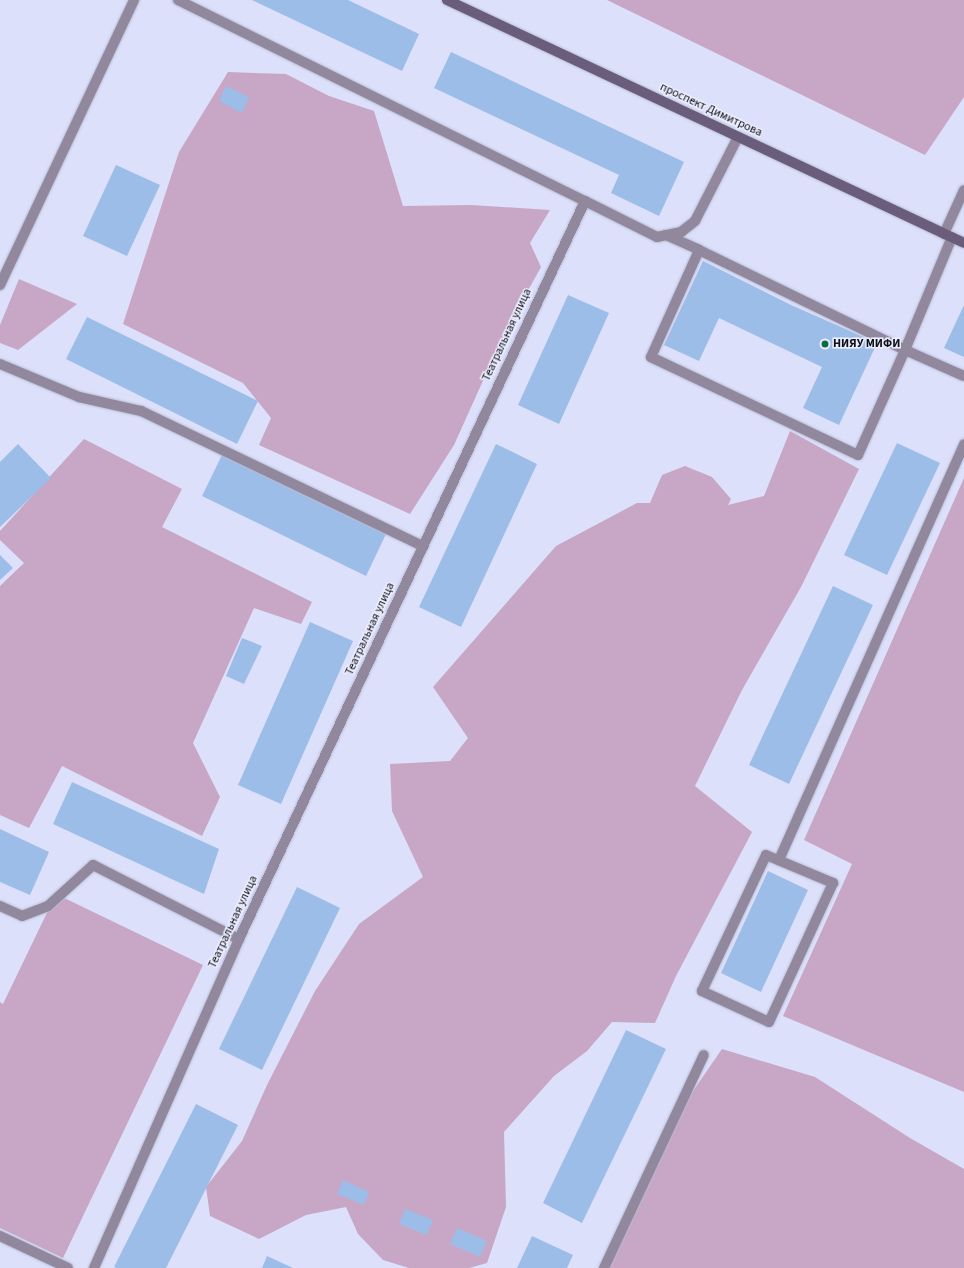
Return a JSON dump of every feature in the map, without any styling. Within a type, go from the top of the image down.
[{"type":"main road","name":"проспект Димитрова","points":[[447,0],[964,243]]},
{"type":"street","points":[[0,285],[134,0]]},
{"type":"street","points":[[178,0],[657,237],[681,232],[695,221],[738,137]]},
{"type":"street","points":[[699,250],[651,357],[858,455],[905,350],[964,190]]},
{"type":"street","name":"Театральная улица","points":[[94,1268],[239,939],[585,201]]},
{"type":"street","points":[[666,235],[905,350],[964,376]]},
{"type":"street","points":[[0,364],[79,397],[141,411],[423,546]]},
{"type":"street","points":[[779,860],[964,444]]},
{"type":"street","points":[[766,855],[779,860],[833,883],[769,1022],[702,990],[766,855]]},
{"type":"street","points":[[0,906],[22,916],[48,906],[93,865],[239,939]]},
{"type":"street","points":[[604,1268],[704,1055]]},
{"type":"street","points":[[0,1236],[68,1268]]},
{"type":"shaded area","points":[[607,0],[964,0],[964,97],[925,155]]},
{"type":"shaded area","points":[[228,72],[286,74],[329,96],[374,111],[403,206],[471,205],[550,210],[530,243],[541,267],[505,332],[454,445],[410,514],[259,445],[271,418],[243,383],[123,324],[179,152]]},
{"type":"shaded area","points":[[19,279],[77,304],[18,350],[0,343],[0,325]]},
{"type":"shaded area","points":[[790,431],[859,469],[801,587],[742,690],[695,786],[752,832],[676,976],[655,1023],[612,1022],[587,1051],[554,1076],[504,1132],[506,1207],[487,1263],[469,1268],[409,1268],[383,1260],[358,1234],[346,1207],[306,1215],[259,1239],[210,1216],[206,1187],[242,1141],[267,1085],[315,991],[359,924],[423,877],[392,811],[390,764],[450,761],[468,738],[433,687],[556,546],[637,503],[650,503],[662,475],[685,466],[712,477],[731,499],[728,505],[764,496]]},
{"type":"shaded area","points":[[84,439],[182,489],[162,527],[312,602],[301,624],[254,608],[193,743],[220,797],[202,836],[62,766],[29,828],[0,815],[0,586],[24,563],[0,540],[0,531]]},
{"type":"shaded area","points":[[964,478],[964,1092],[783,1016],[852,864],[804,840]]},
{"type":"shaded area","points":[[56,894],[203,965],[63,1258],[0,1228],[0,1002],[3,1004]]},
{"type":"shaded area","points":[[722,1049],[815,1077],[910,1138],[964,1169],[964,1268],[609,1268],[673,1120]]},
{"type":"building","points":[[252,0],[348,0],[419,34],[402,71]]},
{"type":"building","points":[[451,52],[684,162],[659,216],[611,193],[619,175],[434,88]]},
{"type":"building","points":[[226,86],[249,97],[242,113],[219,101]]},
{"type":"building","points":[[116,165],[160,185],[127,256],[83,236]]},
{"type":"building","name":"НИЯУ МИФИ","points":[[703,261],[791,305],[877,343],[839,425],[803,408],[822,367],[719,318],[699,361],[664,345]]},
{"type":"building","points":[[568,295],[609,313],[559,424],[518,405]]},
{"type":"building","points":[[964,305],[964,357],[944,348]]},
{"type":"building","points":[[87,317],[258,401],[237,444],[66,359]]},
{"type":"building","points":[[897,443],[940,463],[887,575],[844,555]]},
{"type":"building","points":[[18,444],[51,478],[0,527],[0,462]]},
{"type":"building","points":[[496,444],[537,464],[461,627],[419,607]]},
{"type":"building","points":[[222,455],[386,534],[366,576],[202,496]]},
{"type":"building","points":[[0,555],[13,568],[0,580]]},
{"type":"building","points":[[833,586],[873,605],[789,784],[749,765]]},
{"type":"building","points":[[310,622],[353,641],[281,804],[238,785]]},
{"type":"building","points":[[242,638],[262,646],[244,684],[226,676]]},
{"type":"building","points":[[72,782],[219,849],[204,894],[53,824]]},
{"type":"building","points":[[0,829],[49,852],[30,895],[0,882]]},
{"type":"building","points":[[768,871],[808,890],[761,992],[721,973]]},
{"type":"building","points":[[297,887],[340,908],[262,1070],[219,1049]]},
{"type":"building","points":[[626,1030],[666,1049],[582,1223],[543,1203]]},
{"type":"building","points":[[196,1104],[238,1125],[166,1268],[114,1267]]},
{"type":"building","points":[[343,1180],[369,1192],[364,1205],[337,1194]]},
{"type":"building","points":[[405,1209],[433,1220],[427,1235],[399,1224]]},
{"type":"building","points":[[457,1228],[487,1241],[480,1257],[450,1244]]},
{"type":"building","points":[[532,1236],[573,1255],[567,1268],[517,1268]]},
{"type":"building","points":[[267,1256],[293,1268],[262,1268]]},
{"type":"place","name":"НИЯУ МИФИ","points":[[825,344]]}]
